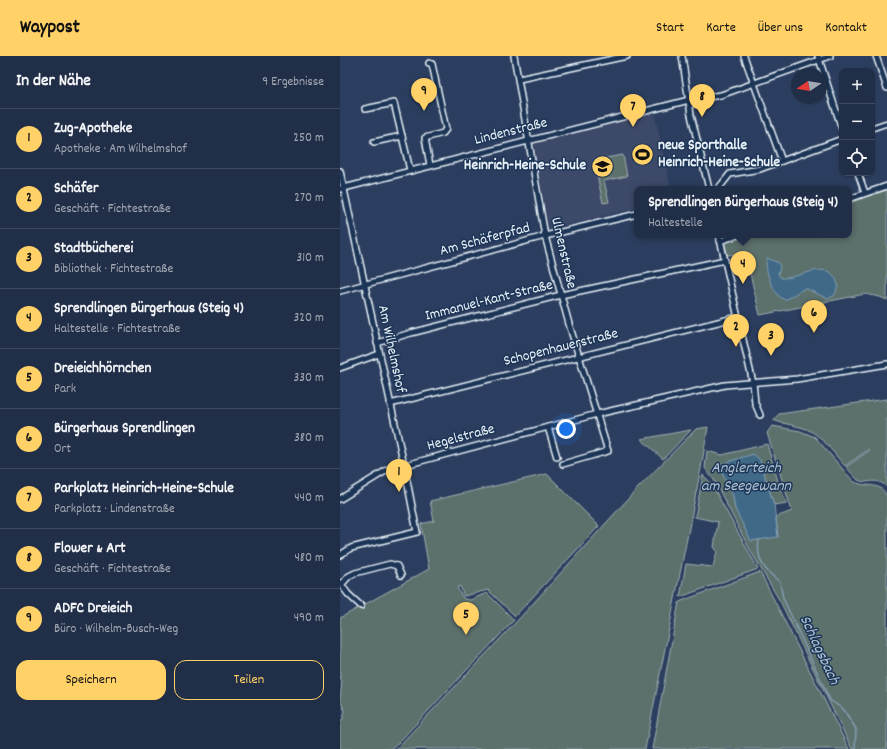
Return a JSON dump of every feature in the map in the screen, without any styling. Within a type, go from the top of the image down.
[{"type":"street","name":"Ulmenstraße","points":[[514,56],[545,236],[578,356],[608,450],[563,464]]},
{"type":"street","points":[[519,79],[627,56]]},
{"type":"street","points":[[682,56],[689,100],[708,186]]},
{"type":"street","points":[[744,56],[782,160]]},
{"type":"street","name":"Lindenstraße","points":[[342,189],[410,170],[689,100],[711,98],[818,58],[830,56]]},
{"type":"street","points":[[876,56],[887,88]]},
{"type":"street","points":[[818,58],[839,120]]},
{"type":"street","points":[[429,64],[432,64],[446,129],[443,133],[425,138],[430,165]]},
{"type":"street","points":[[365,109],[394,103],[410,170]]},
{"type":"street","points":[[875,127],[887,123]]},
{"type":"street","points":[[374,142],[402,136]]},
{"type":"street","points":[[720,186],[730,174],[758,169],[839,140]]},
{"type":"street","name":"Am Wilhelmshof","points":[[340,171],[342,189],[404,465],[417,532],[351,548],[340,555]]},
{"type":"street","points":[[859,176],[865,193]]},
{"type":"street","points":[[852,197],[887,186]]},
{"type":"street","name":"Am Schäferpfad","points":[[340,291],[545,236],[634,215]]},
{"type":"street","points":[[720,238],[753,383],[755,403],[760,415]]},
{"type":"street","name":"Immanuel-Kant-Straße","points":[[377,343],[561,295],[725,260]]},
{"type":"street","name":"Schopenhauerstraße","points":[[390,404],[738,317]]},
{"type":"street","points":[[340,368],[379,354]]},
{"type":"street","name":"Hegelstraße","points":[[340,500],[382,472],[596,414],[725,385],[797,379],[887,364]]},
{"type":"street","points":[[548,427],[557,457]]},
{"type":"street","points":[[361,606],[340,584],[352,574],[390,564],[397,566],[401,575]]},
{"type":"shaded area","name":"Heinrich-Heine-Schule","points":[[654,112],[670,186],[634,186],[634,209],[549,229],[534,144]]},
{"type":"green space","points":[[623,155],[627,176],[604,181],[609,202],[603,203],[594,160]]},
{"type":"green space","points":[[887,190],[887,300],[865,294],[760,315],[746,257],[739,254],[727,255],[724,243],[737,238],[852,238],[852,201]]},
{"type":"green space","points":[[887,399],[887,487],[876,481],[866,482],[858,480],[846,467],[870,450],[869,449],[845,466],[814,433],[807,429],[773,420],[779,414]]},
{"type":"green space","points":[[772,426],[800,431],[815,437],[853,481],[881,488],[887,497],[887,749],[852,749],[781,603],[750,550],[714,480],[705,468],[707,451],[722,455],[767,444],[780,488],[787,503],[774,505],[760,460],[733,496],[735,509],[778,537],[776,517],[792,511],[767,433]]},
{"type":"green space","points":[[708,427],[645,749],[396,749],[518,620],[637,489],[696,429]]},
{"type":"green space","points":[[691,430],[663,459],[641,439]]},
{"type":"green space","points":[[547,474],[599,526],[515,616],[488,590],[464,596],[460,586],[457,588],[464,599],[470,600],[487,593],[514,620],[397,744],[390,749],[340,749],[340,721],[343,719],[345,711],[340,700],[342,681],[340,678],[340,618],[429,569],[421,524],[434,521],[430,501]]},
{"type":"green space","points":[[703,475],[711,483],[758,569],[680,597],[686,564],[713,567],[717,551],[714,547],[718,522],[695,517]]},
{"type":"green space","points":[[760,572],[849,749],[652,749],[679,602]]},
{"type":"water","points":[[767,258],[779,263],[780,268],[778,274],[781,278],[788,278],[822,270],[829,272],[834,276],[838,285],[835,295],[828,299],[805,288],[785,300],[781,298],[770,282],[766,263]]},
{"type":"water","name":"Anglerteich am Seegewann","points":[[753,454],[760,460],[774,505],[778,537],[751,541],[735,509],[733,496],[718,465]]},
{"type":"waterway","name":"Schlagsbach","points":[[759,540],[758,547],[762,564],[780,582],[783,598],[830,700],[844,710],[856,729],[855,749]]},
{"type":"place","name":"ADFC Dreieich","points":[[424,111]]},
{"type":"place","name":"Flower & Art","points":[[702,117]]},
{"type":"place","name":"Parkplatz Heinrich-Heine-Schule","points":[[633,127]]},
{"type":"place","name":"neue Sporthalle Heinrich-Heine-Schule","points":[[643,155]]},
{"type":"place","name":"Heinrich-Heine-Schule","points":[[602,166]]},
{"type":"place","name":"Sprendlingen Bürgerhaus (Steig 4)","points":[[743,284]]},
{"type":"place","name":"Bürgerhaus Sprendlingen","points":[[814,333]]},
{"type":"place","name":"Schäfer","points":[[736,347]]},
{"type":"place","name":"Stadtbücherei","points":[[771,356]]},
{"type":"place","name":"Zug-Apotheke","points":[[399,492]]},
{"type":"place","name":"Dreieichhörnchen","points":[[466,635]]}]
